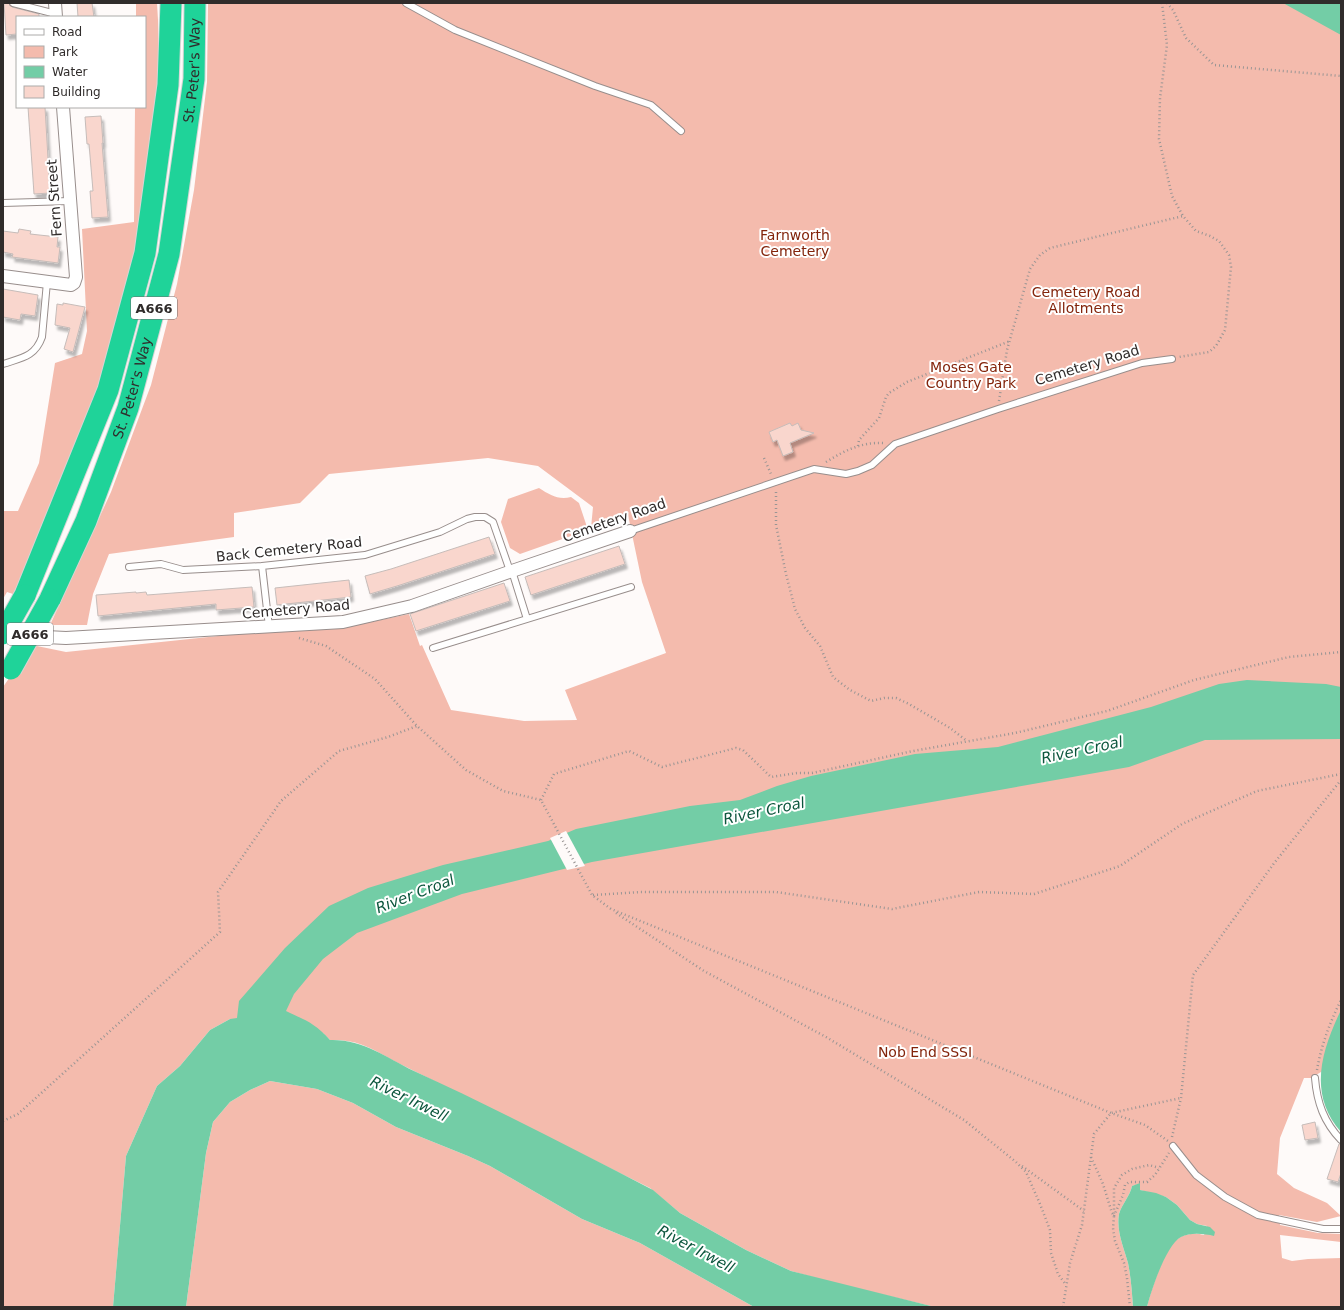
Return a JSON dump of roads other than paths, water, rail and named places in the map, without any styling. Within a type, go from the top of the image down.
[{"type":"highway","name":"St. Peter's Way","points":[[3,634],[25,595],[108,390],[145,253],[168,85],[171,3]]},
{"type":"highway","name":"St. Peter's Way","points":[[7,674],[50,599],[86,521],[128,408],[169,254],[194,79],[195,3]]},
{"type":"street","name":"Fern Street","points":[[47,282],[71,285],[74,283],[76,277],[63,108]]},
{"type":"street","points":[[3,276],[47,282]]},
{"type":"street","name":"Cemetery Road","points":[[46,637],[66,638],[343,622],[412,606],[630,531]]},
{"type":"lane","points":[[13,3],[56,11]]},
{"type":"lane","points":[[406,3],[455,30],[595,86],[651,105],[681,131]]},
{"type":"lane","points":[[3,203],[70,201]]},
{"type":"lane","points":[[3,364],[26,357],[39,346],[42,337],[47,282]]},
{"type":"lane","name":"Cemetery Road","points":[[630,531],[814,469],[846,474],[858,471],[872,465],[895,444],[1142,363],[1172,358]]},
{"type":"lane","name":"Back Cemetery Road","points":[[129,567],[160,564],[183,570],[262,566],[365,555],[440,532],[467,519],[485,517],[493,522],[511,571]]},
{"type":"lane","points":[[262,566],[268,627]]},
{"type":"lane","points":[[511,571],[527,619]]},
{"type":"lane","points":[[433,648],[631,587]]},
{"type":"lane","points":[[1315,1078],[1316,1093],[1323,1116],[1341,1140]]},
{"type":"lane","points":[[1172,1145],[1196,1175],[1225,1197],[1258,1215],[1323,1229],[1341,1229]]},
{"type":"water","points":[[1283,3],[1341,3],[1341,35]]},
{"type":"water","points":[[1247,680],[1326,684],[1341,687],[1341,739],[1205,740],[1129,767],[592,862],[462,894],[357,933],[323,959],[294,994],[286,1011],[314,1026],[325,1034],[330,1040],[353,1042],[374,1050],[534,1129],[653,1190],[680,1213],[746,1250],[791,1271],[935,1307],[754,1307],[640,1243],[582,1219],[490,1166],[396,1127],[353,1103],[317,1089],[270,1081],[250,1090],[230,1102],[213,1122],[206,1153],[186,1307],[113,1307],[126,1156],[157,1086],[180,1066],[210,1030],[230,1019],[237,1018],[239,1001],[285,948],[329,906],[368,888],[443,865],[548,841],[576,829],[690,806],[740,800],[777,786],[811,776],[915,754],[998,747],[1151,707],[1219,684]]},
{"type":"water","points":[[1341,1010],[1341,1132],[1331,1118],[1324,1103],[1321,1088],[1321,1072],[1328,1041]]},
{"type":"water","points":[[1140,1183],[1140,1190],[1156,1193],[1166,1197],[1177,1205],[1190,1220],[1197,1224],[1210,1227],[1215,1232],[1214,1236],[1198,1234],[1185,1235],[1175,1242],[1160,1269],[1147,1307],[1133,1307],[1128,1263],[1119,1233],[1118,1220],[1120,1210],[1130,1193],[1132,1186]]},
{"type":"park label","name":"Farnworth Cemetery","points":[[795,244]]},
{"type":"park label","name":"Cemetery Road Allotments","points":[[1086,300]]},
{"type":"park label","name":"Moses Gate Country Park","points":[[971,376]]},
{"type":"park label","name":"Nob End SSSI","points":[[925,1052]]},
{"type":"water label","name":"River Croal","points":[[1082,750]]},
{"type":"water label","name":"River Croal","points":[[764,811]]},
{"type":"water label","name":"River Croal","points":[[415,894]]},
{"type":"water label","name":"River Irwell","points":[[409,1099]]},
{"type":"water label","name":"River Irwell","points":[[696,1249]]}]
